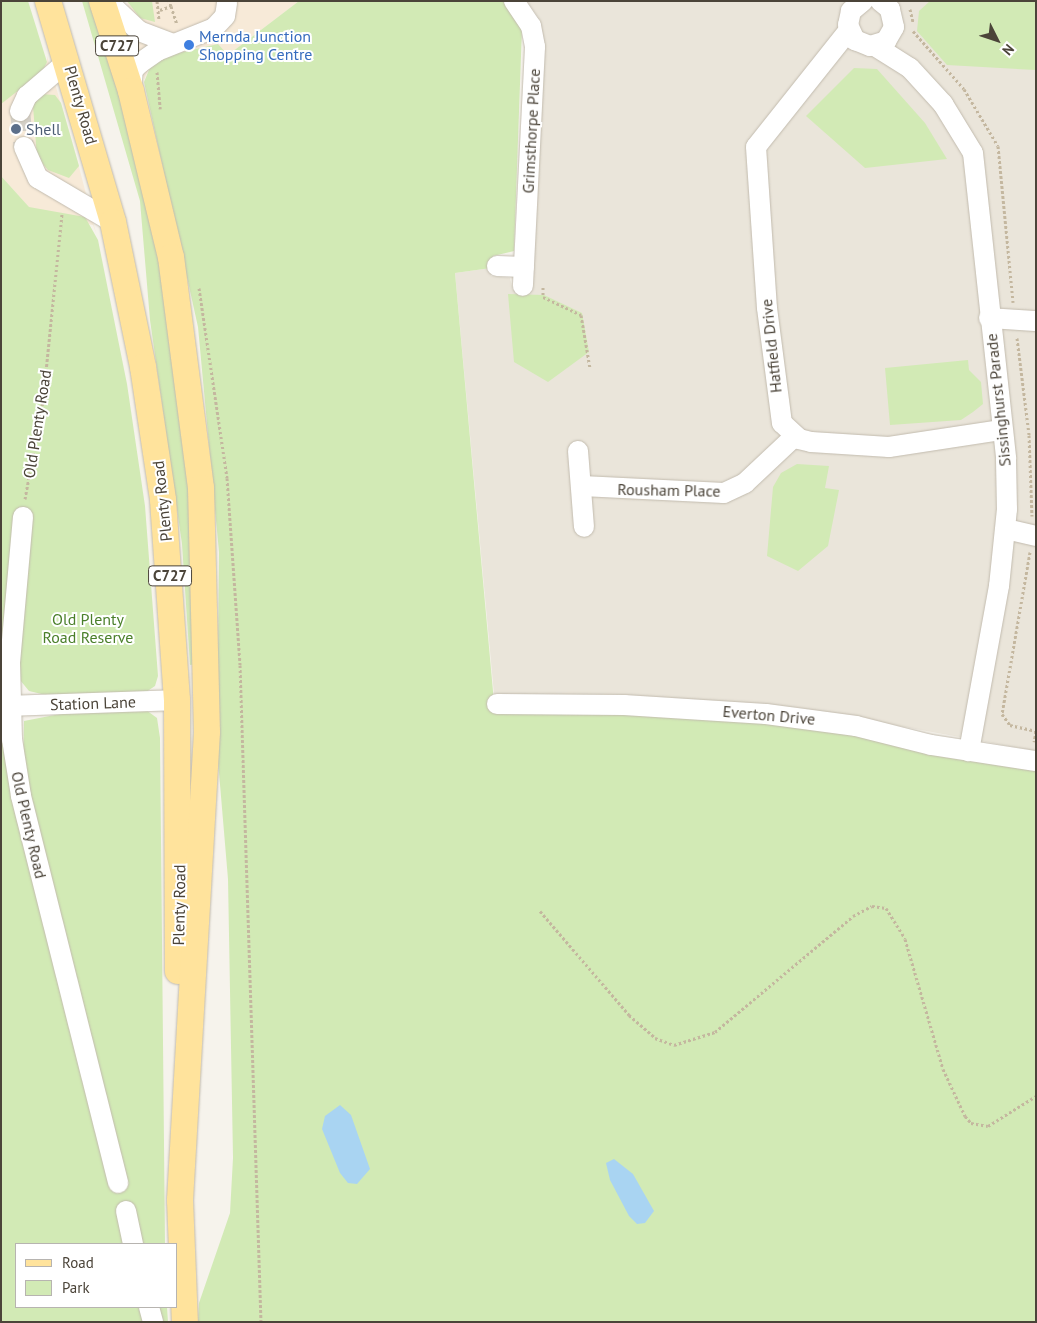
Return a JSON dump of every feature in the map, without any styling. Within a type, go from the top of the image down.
[{"type":"main road","name":"Plenty Road","points":[[48,1],[68,60],[113,222],[157,454],[177,700],[178,997],[183,1134]]},
{"type":"main road","name":"Plenty Road","points":[[102,1],[131,91],[177,293],[196,423],[204,538],[207,732],[180,1200],[185,1322]]},
{"type":"street","points":[[107,1],[139,31],[172,44]]},
{"type":"street","name":"Grimsthorpe Place","points":[[497,266],[524,276],[535,47],[531,26],[514,1]]},
{"type":"street","name":"Sissinghurst Parade","points":[[880,1],[897,17],[910,68]]},
{"type":"street","points":[[131,91],[133,70],[172,44],[214,28],[225,16],[227,4]]},
{"type":"street","name":"Sissinghurst Parade","points":[[851,12],[870,46],[910,68],[943,104],[974,153],[989,318],[1002,430],[1006,529],[969,751]]},
{"type":"street","name":"Hatfield Drive","points":[[788,430],[772,361],[754,158],[769,126],[824,64],[851,12]]},
{"type":"street","name":"Hatfield Drive","points":[[824,64],[870,46],[897,17]]},
{"type":"street","points":[[20,111],[27,96],[68,60]]},
{"type":"street","points":[[24,147],[33,173],[113,222]]},
{"type":"street","points":[[989,318],[1036,321]]},
{"type":"street","points":[[788,430],[811,442],[890,446],[1002,430]]},
{"type":"street","name":"Rousham Place","points":[[582,486],[709,494],[735,489],[752,477],[788,430]]},
{"type":"street","points":[[578,451],[584,527]]},
{"type":"street","name":"Old Plenty Road","points":[[23,517],[9,706],[21,796],[118,1183]]},
{"type":"street","points":[[1006,529],[1033,536]]},
{"type":"street","name":"Station Lane","points":[[9,706],[177,700]]},
{"type":"street","name":"Everton Drive","points":[[497,704],[624,705],[766,714],[856,726],[969,751],[1036,761]]},
{"type":"street","points":[[126,1212],[133,1243]]},
{"type":"street","points":[[149,1308],[153,1322]]},
{"type":"path","points":[[160,10],[171,6],[169,1]]},
{"type":"path","name":"Old Plenty Road","points":[[23,517],[58,286],[63,192]]},
{"type":"path","points":[[544,278],[543,297],[581,315],[590,368]]},
{"type":"path","points":[[1016,336],[1032,470],[1033,536],[1002,714],[1010,725],[1036,730]]},
{"type":"path","points":[[540,911],[629,1015],[655,1038],[674,1044],[716,1032],[853,916],[872,906],[886,908],[905,939],[943,1069],[965,1116],[971,1123],[988,1126],[1036,1096]]},
{"type":"shaded area","name":"Mernda Junction Shopping Centre","points":[[127,1],[299,1],[219,62],[151,65],[144,80]]},
{"type":"shaded area","points":[[527,1],[1036,1],[1036,751],[801,708],[662,697],[494,694],[455,273],[491,268],[491,276],[510,278],[513,290],[533,290],[544,43],[540,20]]},
{"type":"shaded area","points":[[47,56],[96,233],[93,225],[34,213],[1,176],[1,101],[47,61]]},
{"type":"green space","points":[[1,1],[28,1],[47,62],[42,72],[1,104]]},
{"type":"green space","points":[[82,1],[91,1],[104,39],[157,240],[185,414],[196,664],[190,665],[182,544],[150,320],[140,201]]},
{"type":"green space","points":[[127,1],[152,1],[155,22],[140,18]]},
{"type":"green space","points":[[299,1],[503,1],[522,28],[514,251],[493,256],[491,268],[455,273],[495,713],[637,715],[760,723],[849,734],[944,757],[1036,771],[1036,1322],[198,1322],[199,1303],[230,1213],[233,1158],[228,879],[217,749],[219,552],[198,327],[144,82],[151,65],[165,56],[218,44],[228,55]]},
{"type":"green space","points":[[930,1],[1036,1],[1036,70],[947,65],[917,31],[919,11]]},
{"type":"green space","points":[[854,68],[877,69],[925,123],[947,159],[865,168],[806,116]]},
{"type":"green space","points":[[40,94],[55,95],[61,103],[79,166],[69,178],[48,170],[37,157],[33,106]]},
{"type":"green space","name":"Old Plenty Road Reserve","points":[[1,176],[29,207],[85,217],[98,240],[127,384],[145,506],[158,676],[155,686],[146,692],[50,696],[29,691],[20,680],[1,672]]},
{"type":"green space","points":[[508,294],[544,295],[582,313],[589,352],[548,382],[514,362]]},
{"type":"green space","points":[[968,360],[969,370],[981,382],[983,404],[961,420],[890,425],[885,368]]},
{"type":"green space","points":[[797,464],[829,466],[825,488],[839,490],[828,546],[798,571],[767,556],[773,487],[781,473]]},
{"type":"green space","points":[[146,710],[157,718],[160,738],[165,1243],[15,1243],[15,1308],[167,1308],[168,1322],[1,1322],[1,711],[23,769],[24,721],[65,713]]},
{"type":"water","points":[[340,1105],[351,1115],[370,1169],[357,1184],[348,1183],[340,1173],[322,1129],[325,1116]]},
{"type":"water","points":[[614,1159],[633,1174],[654,1211],[645,1223],[637,1224],[629,1216],[610,1180],[606,1163]]},
{"type":"tunnel","points":[[20,111],[24,147]]},
{"type":"place","name":"Mernda Junction Shopping Centre","points":[[189,45]]},
{"type":"place","name":"Shell","points":[[16,129]]}]
